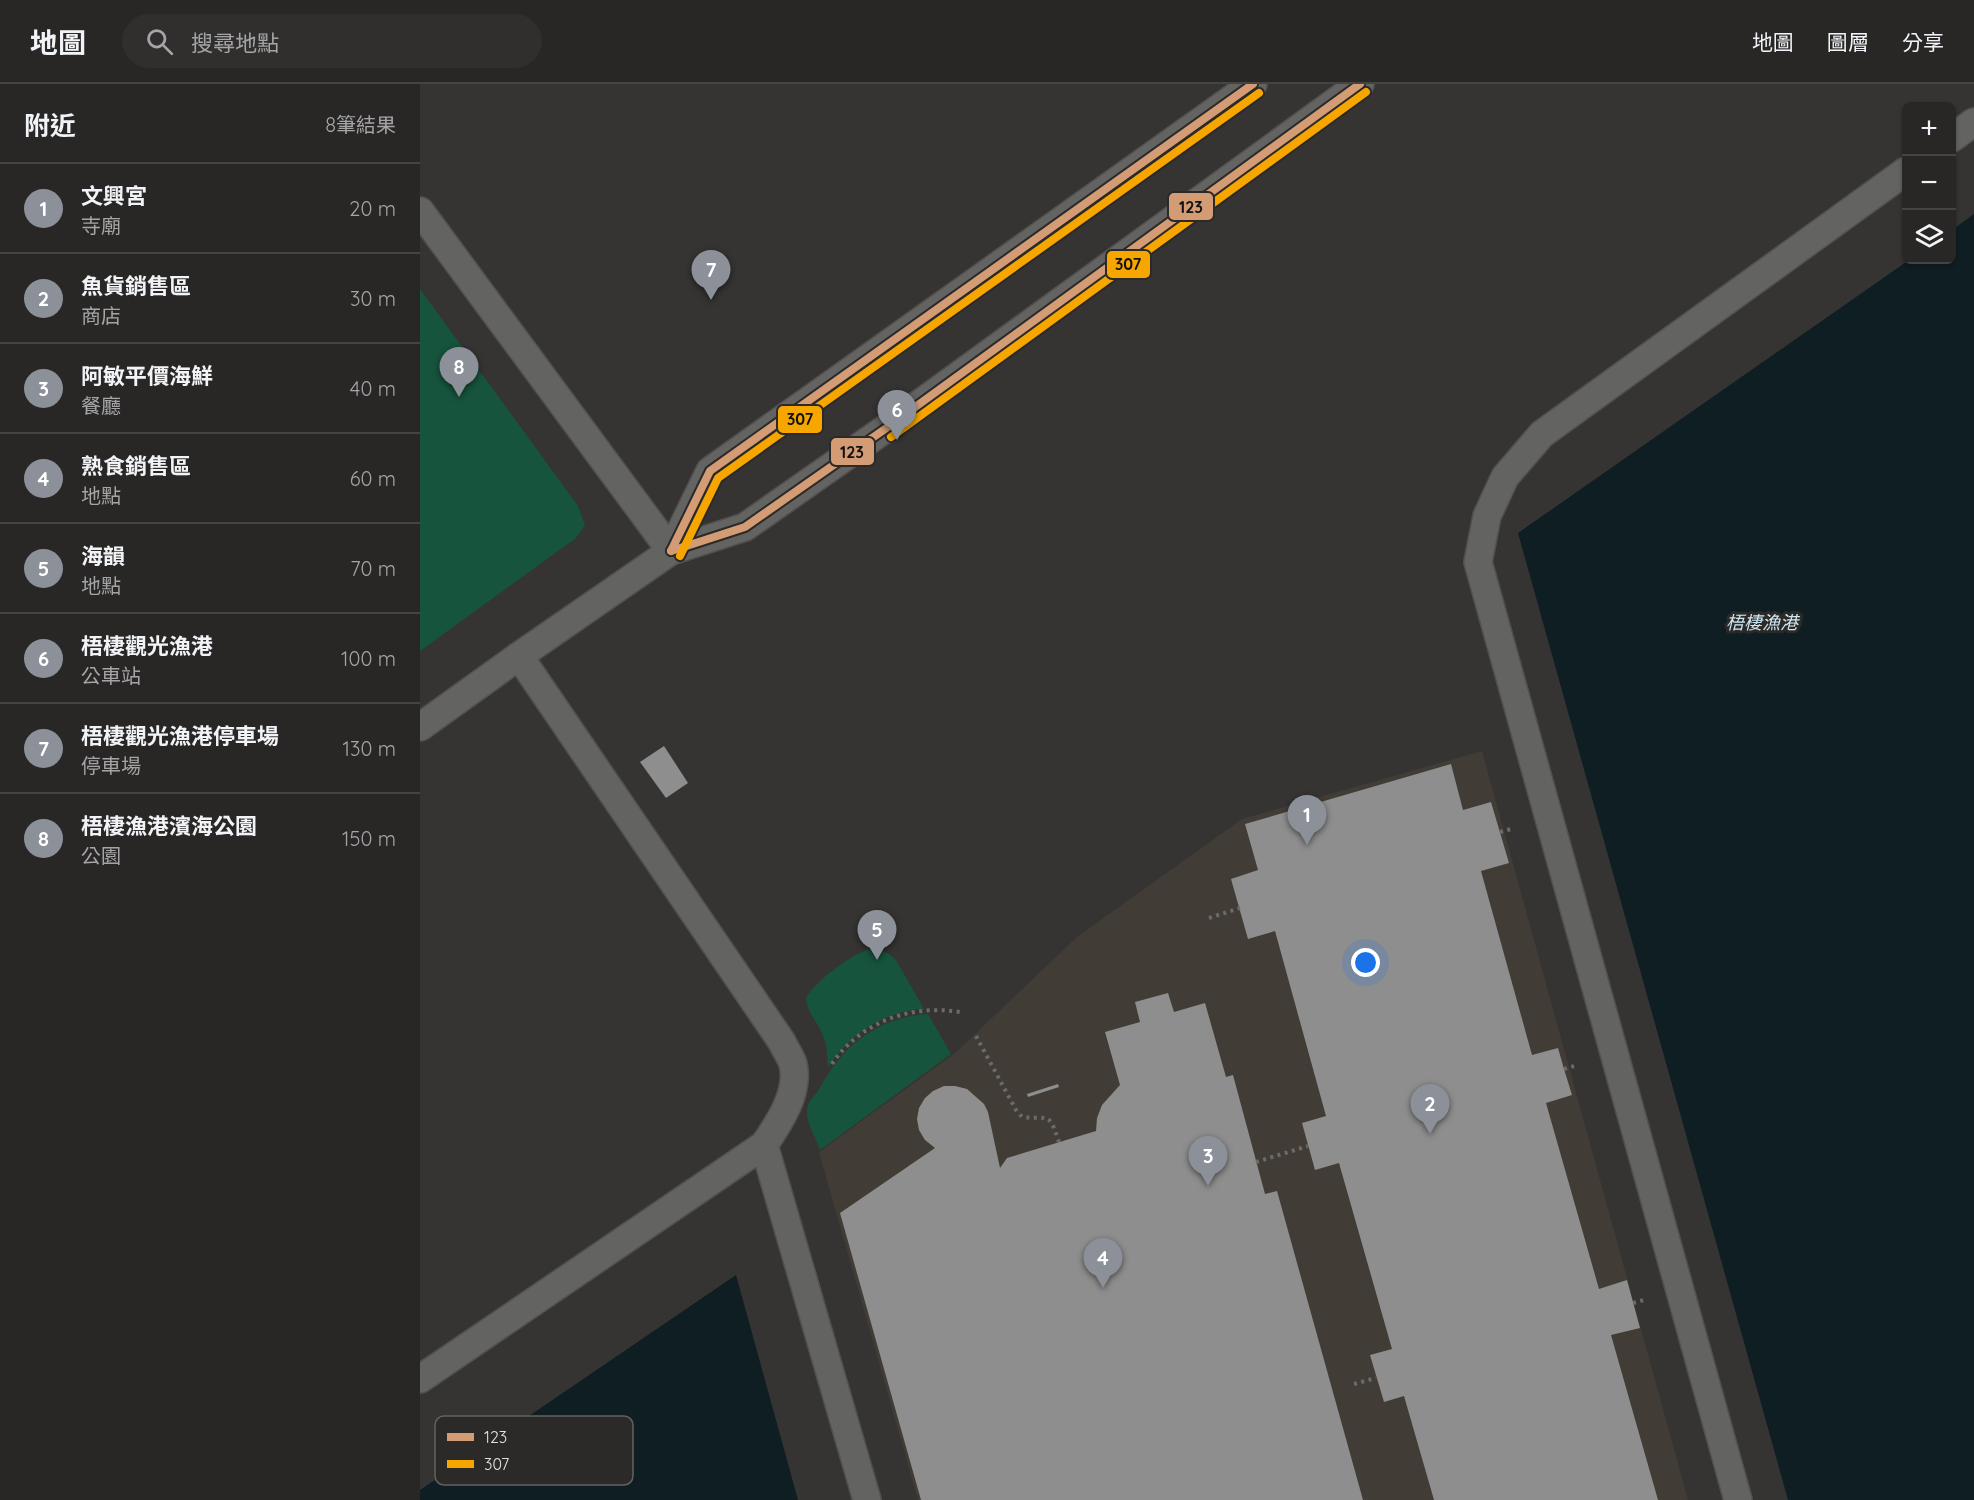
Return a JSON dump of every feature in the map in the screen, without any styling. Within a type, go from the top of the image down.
[{"type":"lane","points":[[671,551],[710,471],[1253,84]]},
{"type":"lane","points":[[420,728],[671,551],[745,527],[885,429],[1360,84]]},
{"type":"lane","points":[[1956,135],[1974,122]]},
{"type":"lane","points":[[1738,1500],[1478,561],[1487,516],[1505,477],[1542,434],[1902,174]]},
{"type":"lane","points":[[420,211],[671,551]]},
{"type":"lane","points":[[420,1379],[764,1144],[777,1126],[793,1085],[793,1064],[782,1042],[519,656]]},
{"type":"lane","points":[[764,1144],[867,1500]]},
{"type":"path","points":[[1209,918],[1240,908]]},
{"type":"path","points":[[826,1073],[850,1043],[884,1020],[897,1015],[926,1010],[960,1012]]},
{"type":"path","points":[[976,1036],[1016,1110],[1022,1117],[1047,1117],[1052,1122],[1059,1142]]},
{"type":"path","points":[[1256,1162],[1308,1146]]},
{"type":"path","points":[[1354,1384],[1377,1378]]},
{"type":"shaded area","points":[[1482,751],[1688,1500],[918,1500],[819,1152],[954,1054],[1077,937],[1242,819]]},
{"type":"green space","points":[[420,289],[578,506],[585,525],[576,538],[420,651]]},
{"type":"green space","points":[[872,948],[889,954],[896,960],[924,1009],[895,1014],[869,1026],[847,1044],[828,1067],[824,1037],[810,1012],[806,998],[817,984],[835,969]]},
{"type":"green space","points":[[928,1014],[951,1054],[820,1150],[808,1120],[807,1110],[811,1100],[841,1057],[865,1035],[879,1027],[910,1016]]},
{"type":"water","name":"梧棲漁港","points":[[1974,214],[1974,1500],[1788,1500],[1518,533],[1903,264],[1956,264],[1956,227]]},
{"type":"water","points":[[736,1275],[798,1500],[420,1500],[420,1490],[435,1480],[435,1485],[633,1485],[633,1416],[529,1416]]},
{"type":"building","points":[[664,746],[688,783],[666,798],[640,762]]},
{"type":"building","points":[[1451,764],[1463,810],[1491,802],[1509,863],[1481,871],[1532,1055],[1558,1048],[1572,1095],[1546,1103],[1599,1289],[1627,1280],[1640,1328],[1611,1335],[1658,1500],[1434,1500],[1404,1396],[1384,1402],[1370,1355],[1392,1349],[1339,1163],[1315,1170],[1302,1123],[1326,1116],[1275,931],[1248,939],[1231,879],[1258,870],[1245,824]]},
{"type":"building","points":[[1168,993],[1174,1012],[1205,1003],[1226,1077],[1233,1075],[1265,1194],[1277,1191],[1363,1500],[921,1500],[840,1213],[935,1148],[925,1140],[919,1130],[917,1119],[919,1108],[925,1098],[944,1086],[967,1089],[984,1104],[988,1112],[1000,1168],[1007,1158],[1096,1131],[1097,1118],[1102,1105],[1120,1085],[1105,1032],[1140,1022],[1135,1002]]},
{"type":"building","points":[[1058,1084],[1059,1087],[1028,1097],[1027,1094]]},
{"type":"transit line","name":"123","points":[[671,551],[710,471],[1253,84]]},
{"type":"transit line","name":"123","points":[[671,551],[745,527],[885,429],[1360,84]]},
{"type":"transit line","name":"307","points":[[891,437],[1366,92]]},
{"type":"transit line","name":"307","points":[[680,556],[718,478],[1259,93]]},
{"type":"place","name":"梧棲觀光漁港停車場","points":[[711,300]]},
{"type":"place","name":"梧棲漁港濱海公園","points":[[459,397]]},
{"type":"place","name":"梧棲觀光漁港","points":[[897,440]]},
{"type":"place","name":"文興宮","points":[[1307,845]]},
{"type":"place","name":"海韻","points":[[877,960]]},
{"type":"place","name":"魚貨銷售區","points":[[1430,1134]]},
{"type":"place","name":"阿敏平價海鮮","points":[[1208,1186]]},
{"type":"place","name":"熟食銷售區","points":[[1103,1288]]}]
